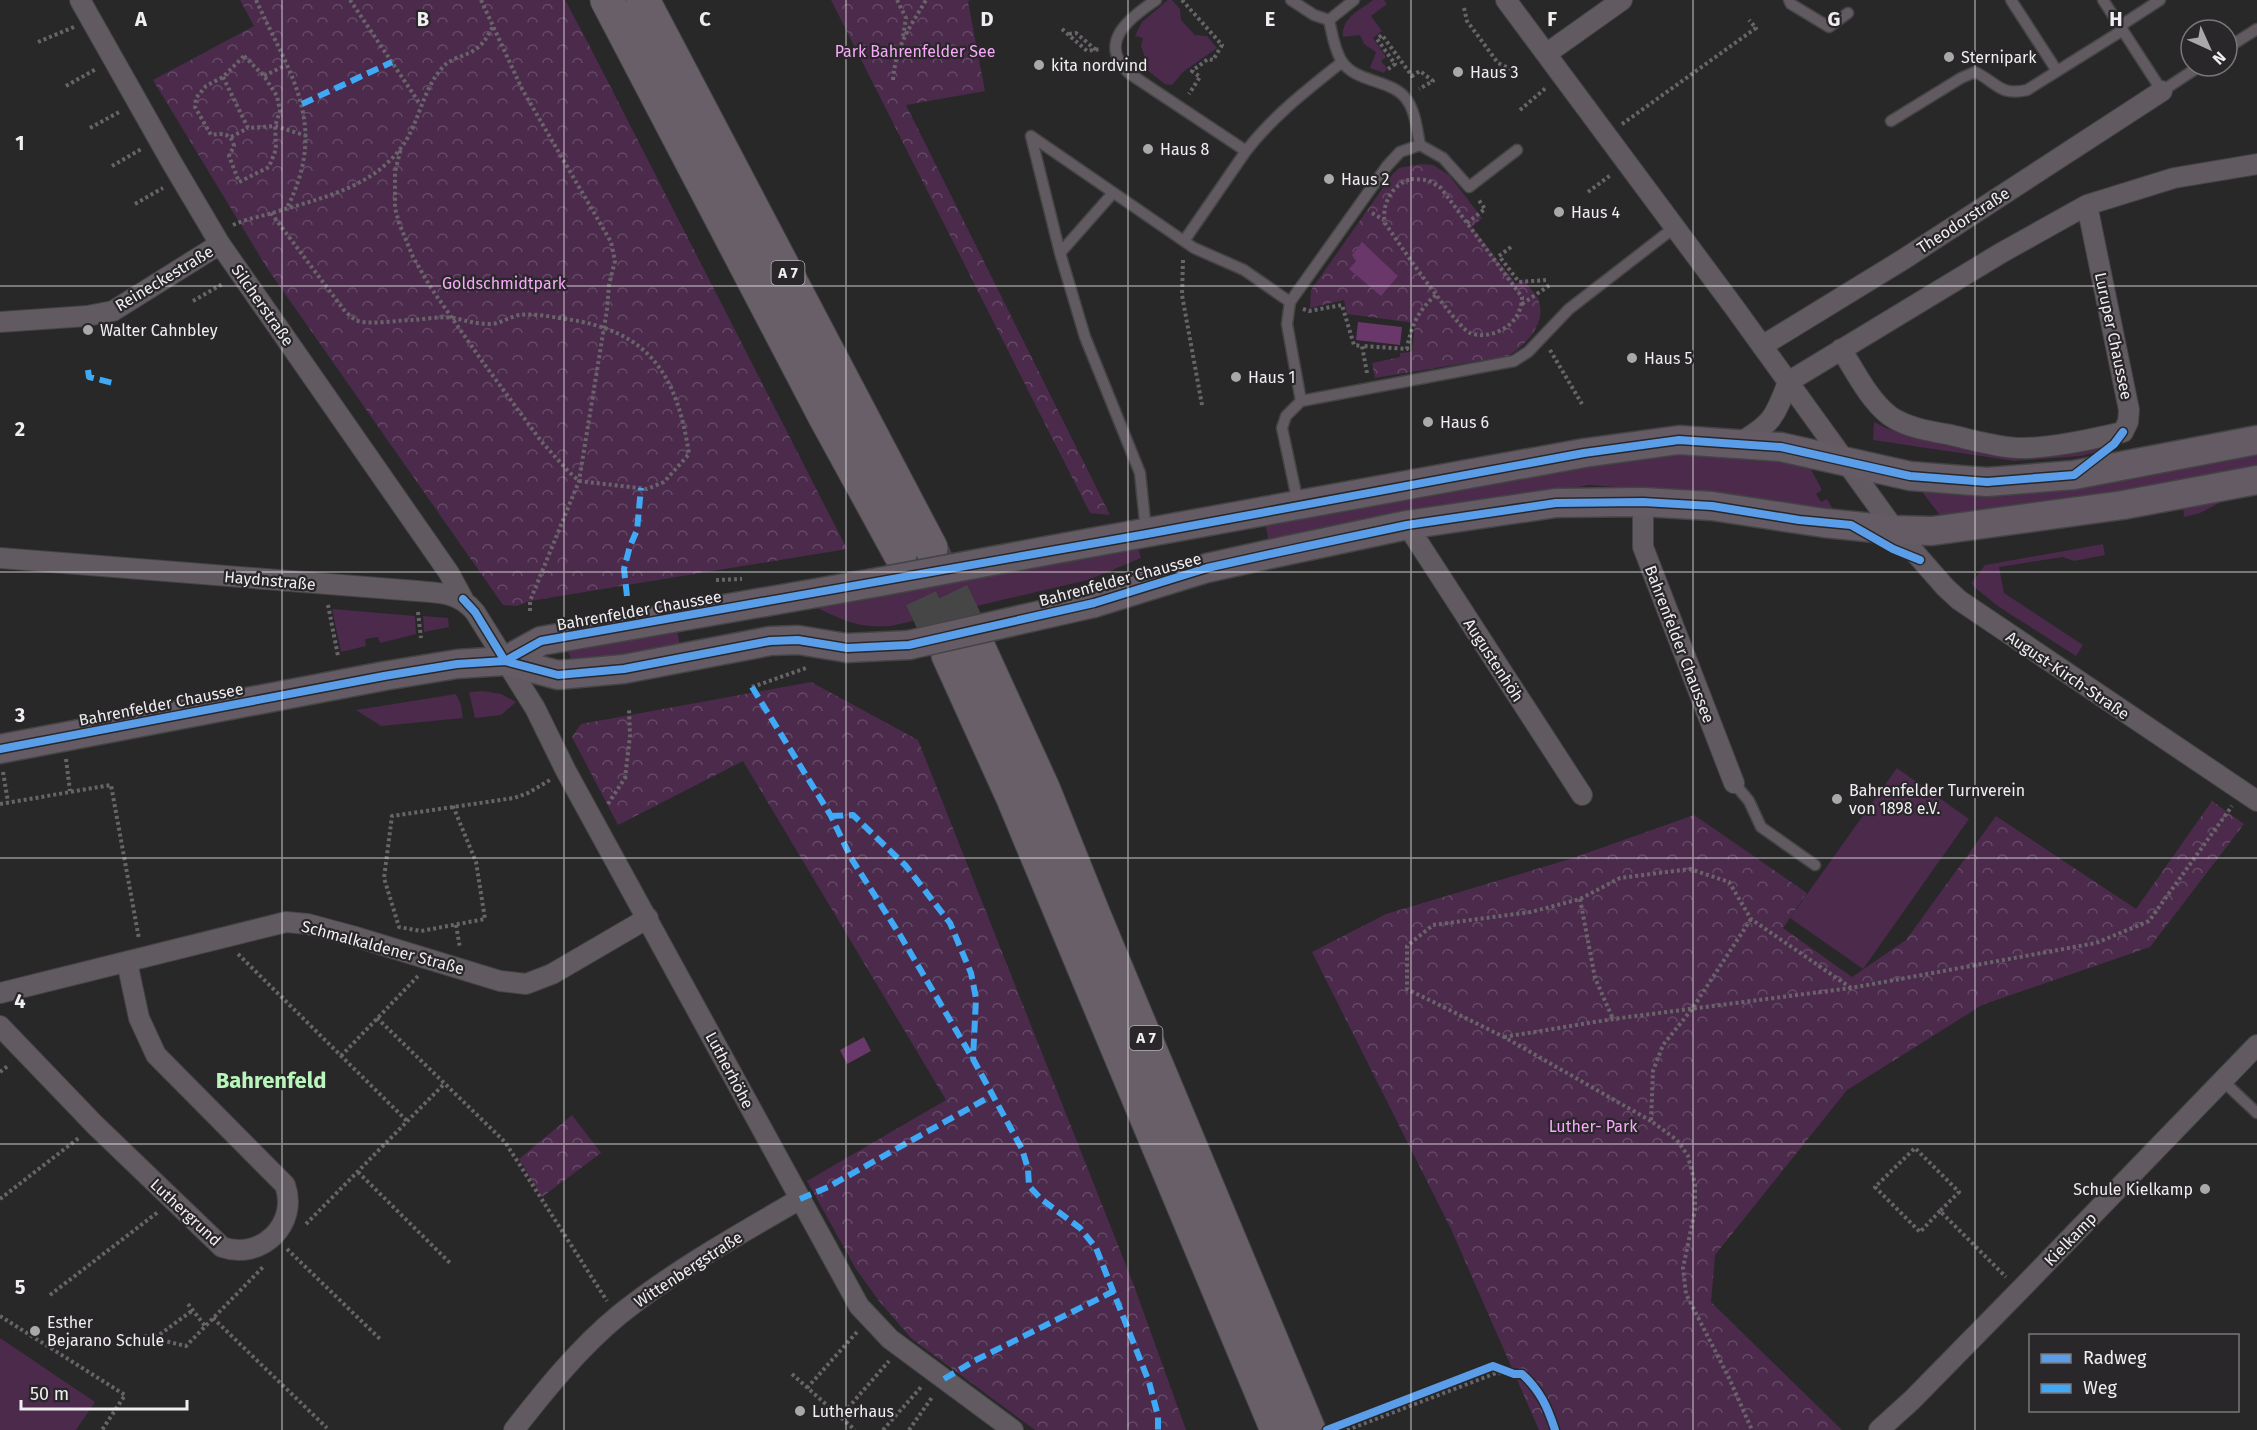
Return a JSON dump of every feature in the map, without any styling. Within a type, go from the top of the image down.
[{"type":"highway","name":"A 7","points":[[607,0],[825,417],[916,551],[643,0]]},
{"type":"highway","name":"A 7","points":[[979,648],[1043,788],[1094,915],[1323,1428]]},
{"type":"highway","name":"A 7","points":[[948,654],[1012,796],[1276,1430]]},
{"type":"main road","name":"Bahrenfelder Chaussee","points":[[505,661],[542,641],[1147,534],[1584,453],[1679,440],[1781,447],[1846,462]]},
{"type":"main road","points":[[1846,462],[1910,476],[1956,481],[2012,481],[2074,476],[2257,440]]},
{"type":"main road","points":[[1895,530],[1932,531],[1992,524],[2123,505],[2257,480]]},
{"type":"main road","name":"Bahrenfelder Chaussee","points":[[2,760],[384,676],[457,664],[505,661],[558,675],[624,669],[770,641],[798,640],[847,648],[909,645],[1094,603],[1207,568],[1407,525],[1556,503],[1642,502],[1712,506],[1799,520],[1895,530]]},
{"type":"street","name":"Silcherstraße","points":[[80,0],[220,244],[449,573],[463,599]]},
{"type":"street","points":[[1506,0],[1675,227],[1895,530]]},
{"type":"street","points":[[1546,54],[1622,0]]},
{"type":"street","name":"Theodorstraße","points":[[1762,346],[1904,259],[2162,91]]},
{"type":"street","points":[[1739,443],[1759,432],[1769,423],[1788,382],[2001,253],[2087,206],[2174,178],[2257,164]]},
{"type":"street","name":"Luruper Chaussee","points":[[1841,349],[1883,410],[1891,417],[1929,431],[2020,448],[2088,440],[2123,432],[2128,422],[2129,410],[2087,206]]},
{"type":"street","name":"Reineckestraße","points":[[0,322],[87,316],[113,310],[220,244]]},
{"type":"street","name":"Bahrenfelder Chaussee","points":[[1642,502],[1643,547],[1734,783]]},
{"type":"street","name":"Augustenhöh","points":[[1407,525],[1582,795]]},
{"type":"street","name":"August-Kirch-Straße","points":[[1895,530],[1959,600],[2257,801]]},
{"type":"street","name":"Haydnstraße","points":[[0,558],[449,594],[463,599]]},
{"type":"street","points":[[463,599],[475,612],[505,661]]},
{"type":"street","name":"Lutherhöhe","points":[[505,661],[535,708],[566,771],[859,1305],[890,1339],[1013,1430]]},
{"type":"street","name":"Schmalkaldener Straße","points":[[0,993],[286,922],[434,960],[500,981],[526,984],[552,974],[648,918]]},
{"type":"street","name":"Luthergrund","points":[[0,1026],[95,1125],[222,1247],[233,1251],[250,1250],[263,1244],[282,1225],[288,1212],[289,1197],[285,1185],[156,1055],[139,1018],[135,960]]},
{"type":"street","name":"Kielkamp","points":[[1879,1430],[2012,1299],[2257,1045]]},
{"type":"street","name":"Wittenbergstraße","points":[[514,1430],[552,1381],[618,1316],[681,1269],[800,1199]]},
{"type":"lane","points":[[1156,0],[1134,15],[1122,28],[1116,48],[1117,60],[1130,74],[1246,151]]},
{"type":"lane","points":[[1291,0],[1314,15],[1329,20]]},
{"type":"lane","points":[[1329,20],[1354,0]]},
{"type":"lane","points":[[1789,0],[1791,4],[1829,27],[1848,13]]},
{"type":"lane","points":[[2010,0],[2057,71]]},
{"type":"lane","points":[[2103,0],[2162,91]]},
{"type":"lane","points":[[1891,121],[1961,78],[1975,72],[1987,78],[2000,90],[2016,93],[2027,90],[2160,0]]},
{"type":"lane","points":[[1329,20],[1342,62],[1354,72],[1388,86],[1406,99],[1413,115],[1420,145],[1443,158],[1469,187],[1517,150]]},
{"type":"lane","points":[[2239,40],[2257,29]]},
{"type":"lane","points":[[1184,241],[1264,127],[1342,62]]},
{"type":"lane","name":"Theodorstraße","points":[[2162,91],[2182,78]]},
{"type":"lane","points":[[1147,534],[1140,473],[1085,337],[1060,253],[1031,136],[1194,248],[1244,270],[1290,302]]},
{"type":"lane","points":[[1301,401],[1287,324],[1290,302],[1387,166],[1400,152],[1420,145]]},
{"type":"lane","points":[[1060,253],[1113,193]]},
{"type":"lane","points":[[1298,506],[1282,428],[1286,416],[1301,401],[1514,361],[1522,357],[1569,309],[1675,227]]},
{"type":"lane","points":[[1734,783],[1749,801],[1761,827],[1815,865]]},
{"type":"lane","points":[[2223,1081],[2257,1113]]},
{"type":"path","points":[[256,0],[302,104],[307,136],[299,183],[286,208]]},
{"type":"path","points":[[350,0],[421,104]]},
{"type":"path","points":[[481,0],[522,89],[611,242],[615,261],[609,285],[579,481],[530,601],[530,614]]},
{"type":"path","points":[[893,80],[895,59],[906,18],[897,0]]},
{"type":"path","points":[[902,39],[926,0]]},
{"type":"path","points":[[1181,106],[1200,78],[1192,70],[1208,59],[1213,60],[1222,45],[1182,0]]},
{"type":"path","points":[[1464,8],[1467,21],[1498,63],[1511,69]]},
{"type":"path","points":[[1606,135],[1756,28],[1749,20]]},
{"type":"path","points":[[271,213],[350,317],[358,321],[452,318],[472,323],[494,324],[520,315],[538,316],[603,327],[629,340],[649,355],[665,374],[684,423],[688,454],[664,482],[647,489],[579,481],[541,441],[452,318],[431,288],[413,257],[399,223],[394,191],[395,172],[401,148],[421,104],[442,68],[458,57],[473,51],[484,41],[493,26]]},
{"type":"path","points":[[38,42],[74,27]]},
{"type":"path","points":[[1062,29],[1087,51],[1116,48]]},
{"type":"path","points":[[1381,83],[1388,69],[1395,64],[1377,39],[1382,35],[1412,76],[1420,71],[1433,81],[1424,86]]},
{"type":"path","points":[[1477,45],[1482,41]]},
{"type":"path","points":[[244,56],[264,76],[277,96],[280,111],[275,126],[276,149],[269,167],[239,182],[229,156],[234,146],[231,137],[227,134],[211,135],[195,107],[196,98],[206,86],[223,77],[244,56]]},
{"type":"path","points":[[264,76],[286,65]]},
{"type":"path","points":[[66,86],[98,68]]},
{"type":"path","points":[[1520,110],[1562,75]]},
{"type":"path","points":[[223,77],[248,128]]},
{"type":"path","points":[[90,128],[122,110]]},
{"type":"path","points":[[231,137],[248,128],[275,126],[307,136]]},
{"type":"path","points":[[112,166],[143,147]]},
{"type":"path","points":[[233,225],[346,189],[366,180],[381,169],[401,148]]},
{"type":"path","points":[[1405,180],[1428,180],[1441,188],[1522,297],[1522,304],[1516,317],[1507,327],[1491,334],[1477,335],[1468,333],[1464,329],[1437,294],[1384,224],[1384,210],[1387,201],[1398,184],[1405,180]]},
{"type":"path","points":[[1587,192],[1604,180]]},
{"type":"path","points":[[135,204],[166,186]]},
{"type":"path","points":[[1467,223],[1481,212]]},
{"type":"path","points":[[1184,241],[1182,295],[1202,405]]},
{"type":"path","points":[[1511,248],[1499,256],[1519,282],[1546,280]]},
{"type":"path","points":[[193,301],[225,282]]},
{"type":"path","points":[[1522,304],[1550,285]]},
{"type":"path","points":[[1290,302],[1309,311],[1342,305],[1354,345],[1407,349],[1414,320],[1427,302],[1437,294]]},
{"type":"path","points":[[1540,339],[1549,348],[1582,404]]},
{"type":"path","points":[[1362,346],[1371,388]]},
{"type":"path","points":[[328,605],[338,656]]},
{"type":"path","points":[[418,612],[421,638]]},
{"type":"path","points":[[596,823],[625,778],[630,736],[629,708]]},
{"type":"path","points":[[66,759],[70,791]]},
{"type":"path","points":[[2,760],[8,802]]},
{"type":"path","points":[[453,806],[476,862],[485,919],[421,931],[399,927],[384,878],[392,816],[453,806],[514,798],[528,793],[566,771]]},
{"type":"path","points":[[0,804],[111,785],[135,960]]},
{"type":"path","points":[[1504,1037],[1613,1019],[1851,988],[2096,943],[2149,921],[2232,805]]},
{"type":"path","points":[[1752,1430],[1729,1378],[1686,1294],[1683,1268],[1695,1210],[1695,1184],[1688,1156],[1677,1140],[1651,1121],[1504,1037],[1407,989],[1407,946],[1432,925],[1531,912],[1580,899],[1620,878],[1690,869],[1729,882],[1751,920],[1851,988]]},
{"type":"path","points":[[1580,899],[1594,978],[1613,1019]]},
{"type":"path","points":[[1651,1121],[1653,1071],[1663,1045],[1692,1009],[1751,920]]},
{"type":"path","points":[[222,939],[407,1121]]},
{"type":"path","points":[[341,1056],[434,960]]},
{"type":"path","points":[[377,1018],[505,1142],[609,1303]]},
{"type":"path","points":[[300,1230],[444,1084]]},
{"type":"path","points":[[0,1199],[81,1136]]},
{"type":"path","points":[[1914,1148],[1959,1192],[1940,1212],[1920,1232],[1875,1187],[1914,1148]]},
{"type":"path","points":[[358,1172],[450,1263]]},
{"type":"path","points":[[1940,1212],[2007,1277]]},
{"type":"path","points":[[50,1295],[152,1217]]},
{"type":"path","points":[[292,1254],[381,1340]]},
{"type":"path","points":[[144,1336],[186,1346],[268,1262]]},
{"type":"path","points":[[188,1304],[205,1326]]},
{"type":"path","points":[[155,1338],[193,1310]]},
{"type":"path","points":[[0,1316],[125,1395],[102,1430]]},
{"type":"path","points":[[213,1318],[327,1428]]},
{"type":"path","points":[[807,1388],[870,1318]]},
{"type":"path","points":[[840,1417],[902,1348]]},
{"type":"path","points":[[1347,1430],[1494,1369]]},
{"type":"path","points":[[1323,1428],[1494,1369],[1522,1374],[1535,1386],[1549,1412],[1555,1430]]},
{"type":"path","points":[[792,1374],[855,1430]]},
{"type":"path","points":[[883,1430],[940,1376]]},
{"type":"path","points":[[909,1430],[940,1376]]},
{"type":"green space","name":"Goldschmidtpark","points":[[240,0],[565,0],[847,549],[530,601],[517,606],[503,605],[267,268],[153,80],[254,26]]},
{"type":"green space","name":"Park Bahrenfelder See","points":[[831,0],[970,0],[968,2],[985,91],[906,105],[1110,515],[1090,513]]},
{"type":"green space","points":[[1168,0],[1172,0],[1180,9],[1181,20],[1195,35],[1207,36],[1217,48],[1183,72],[1172,85],[1165,84],[1143,67],[1147,63],[1141,46],[1143,38],[1135,36],[1142,22]]},
{"type":"green space","points":[[1373,0],[1384,0],[1387,4],[1371,16],[1382,31],[1373,38],[1386,57],[1381,61],[1387,68],[1384,73],[1370,68],[1376,52],[1364,44],[1360,35],[1343,37],[1343,30],[1348,20]]},
{"type":"green space","points":[[1420,164],[1433,165],[1449,175],[1482,218],[1472,227],[1516,284],[1523,280],[1533,291],[1538,299],[1540,316],[1534,332],[1522,346],[1508,356],[1375,378],[1372,363],[1400,357],[1400,353],[1412,352],[1415,323],[1347,314],[1344,300],[1310,308],[1311,290],[1392,175],[1399,168]]},
{"type":"green space","points":[[1874,422],[1888,429],[1988,450],[2109,445],[2098,452],[2081,456],[2014,461],[1873,440]]},
{"type":"green space","points":[[2257,451],[2257,470],[2027,509],[1942,518],[1920,489]]},
{"type":"green space","points":[[1665,455],[1737,456],[1808,464],[1822,490],[1816,494],[1821,502],[1827,499],[1835,513],[1698,493],[1589,485],[1269,542],[1265,524],[1379,497]]},
{"type":"green space","points":[[2225,500],[2200,513],[2184,517],[2183,505]]},
{"type":"green space","points":[[2103,544],[2105,555],[2074,561],[2063,557],[1999,567],[2004,593],[2083,645],[2076,656],[1999,607],[1973,586],[1972,582],[1985,565]]},
{"type":"green space","points":[[1138,548],[1141,558],[1088,580],[891,626],[869,626],[852,622],[815,607]]},
{"type":"green space","points":[[332,609],[415,616],[416,634],[380,643],[378,637],[365,639],[366,646],[341,652]]},
{"type":"green space","points":[[423,616],[448,618],[449,627],[424,632]]},
{"type":"green space","points":[[677,629],[680,647],[607,660],[572,661],[566,647]]},
{"type":"green space","points":[[811,682],[918,740],[1133,1283],[1186,1430],[1035,1430],[912,1339],[879,1301],[856,1269],[807,1181],[946,1100],[743,761],[618,825],[572,737],[581,724]]},
{"type":"green space","points":[[483,691],[501,694],[516,702],[501,715],[475,718],[469,692]]},
{"type":"green space","points":[[456,694],[463,718],[381,726],[356,710]]},
{"type":"green space","points":[[1897,768],[1969,819],[1863,969],[1790,918]]},
{"type":"green space","name":"Luther- Park","points":[[2212,801],[2244,824],[2150,947],[1982,1005],[1847,1090],[1715,1255],[1711,1302],[1842,1430],[1539,1430],[1451,1229],[1312,952],[1386,914],[1570,859],[1694,815],[1807,893],[1783,928],[1852,977],[1906,940],[1996,816],[2136,909]]},
{"type":"green space","points":[[572,1115],[601,1153],[542,1197],[519,1159]]},
{"type":"green space","points":[[0,1338],[95,1402],[76,1430],[0,1430]]},
{"type":"shaded area","points":[[1362,242],[1398,276],[1381,296],[1349,269],[1356,261],[1352,255]]},
{"type":"shaded area","points":[[1358,322],[1402,327],[1400,345],[1356,340]]},
{"type":"shaded area","points":[[864,1037],[871,1051],[847,1064],[840,1050]]},
{"type":"tunnel","points":[[931,548],[979,648]]},
{"type":"tunnel","points":[[900,554],[948,655]]},
{"type":"marked path","points":[[302,104],[392,62]]},
{"type":"marked path","points":[[88,370],[89,377],[113,383]]},
{"type":"marked path","points":[[627,596],[624,569],[637,530],[641,488]]},
{"type":"marked path","points":[[752,687],[831,816],[851,858],[900,935],[973,1059],[1022,1149],[1028,1169],[1029,1186],[1041,1199],[1080,1228],[1096,1248],[1149,1382],[1158,1416],[1158,1430]]},
{"type":"marked path","points":[[831,816],[853,815],[906,866],[950,923],[971,973],[976,998],[973,1059]]},
{"type":"marked path","points":[[800,1199],[828,1187],[993,1095]]},
{"type":"marked path","points":[[944,1379],[974,1361],[1114,1291]]},
{"type":"cycle path","points":[[505,661],[541,641],[1147,534],[1584,453],[1679,440],[1781,447],[1910,476],[1987,482],[2074,475],[2114,444],[2123,432]]},
{"type":"cycle path","points":[[0,749],[457,664],[505,661],[558,675],[624,669],[770,641],[798,640],[847,648],[909,645],[1094,603],[1207,568],[1275,553],[1407,525],[1556,503],[1643,502],[1712,506],[1799,520],[1851,525],[1893,549],[1920,560]]},
{"type":"cycle path","points":[[463,599],[475,612],[505,661]]},
{"type":"cycle path","points":[[1327,1430],[1493,1366],[1514,1374],[1522,1374],[1534,1386],[1543,1400],[1555,1430]]},
{"type":"place","name":"Sternipark","points":[[1949,57]]},
{"type":"place","name":"kita nordvind","points":[[1039,65]]},
{"type":"place","name":"Haus 3","points":[[1458,72]]},
{"type":"place","name":"Haus 8","points":[[1148,149]]},
{"type":"place","name":"Haus 2","points":[[1329,179]]},
{"type":"place","name":"Haus 4","points":[[1559,212]]},
{"type":"place","name":"Walter Cahnbley","points":[[88,330]]},
{"type":"place","name":"Haus 5","points":[[1632,358]]},
{"type":"place","name":"Haus 1","points":[[1236,377]]},
{"type":"place","name":"Haus 6","points":[[1428,422]]},
{"type":"place","name":"Bahrenfelder Turnverein von 1898 e.V.","points":[[1837,799]]},
{"type":"place","name":"Schule Kielkamp","points":[[2205,1189]]},
{"type":"place","name":"Esther Bejarano Schule","points":[[35,1331]]},
{"type":"place","name":"Lutherhaus","points":[[800,1411]]},
{"type":"district","name":"Bahrenfeld","points":[[271,1080]]}]
